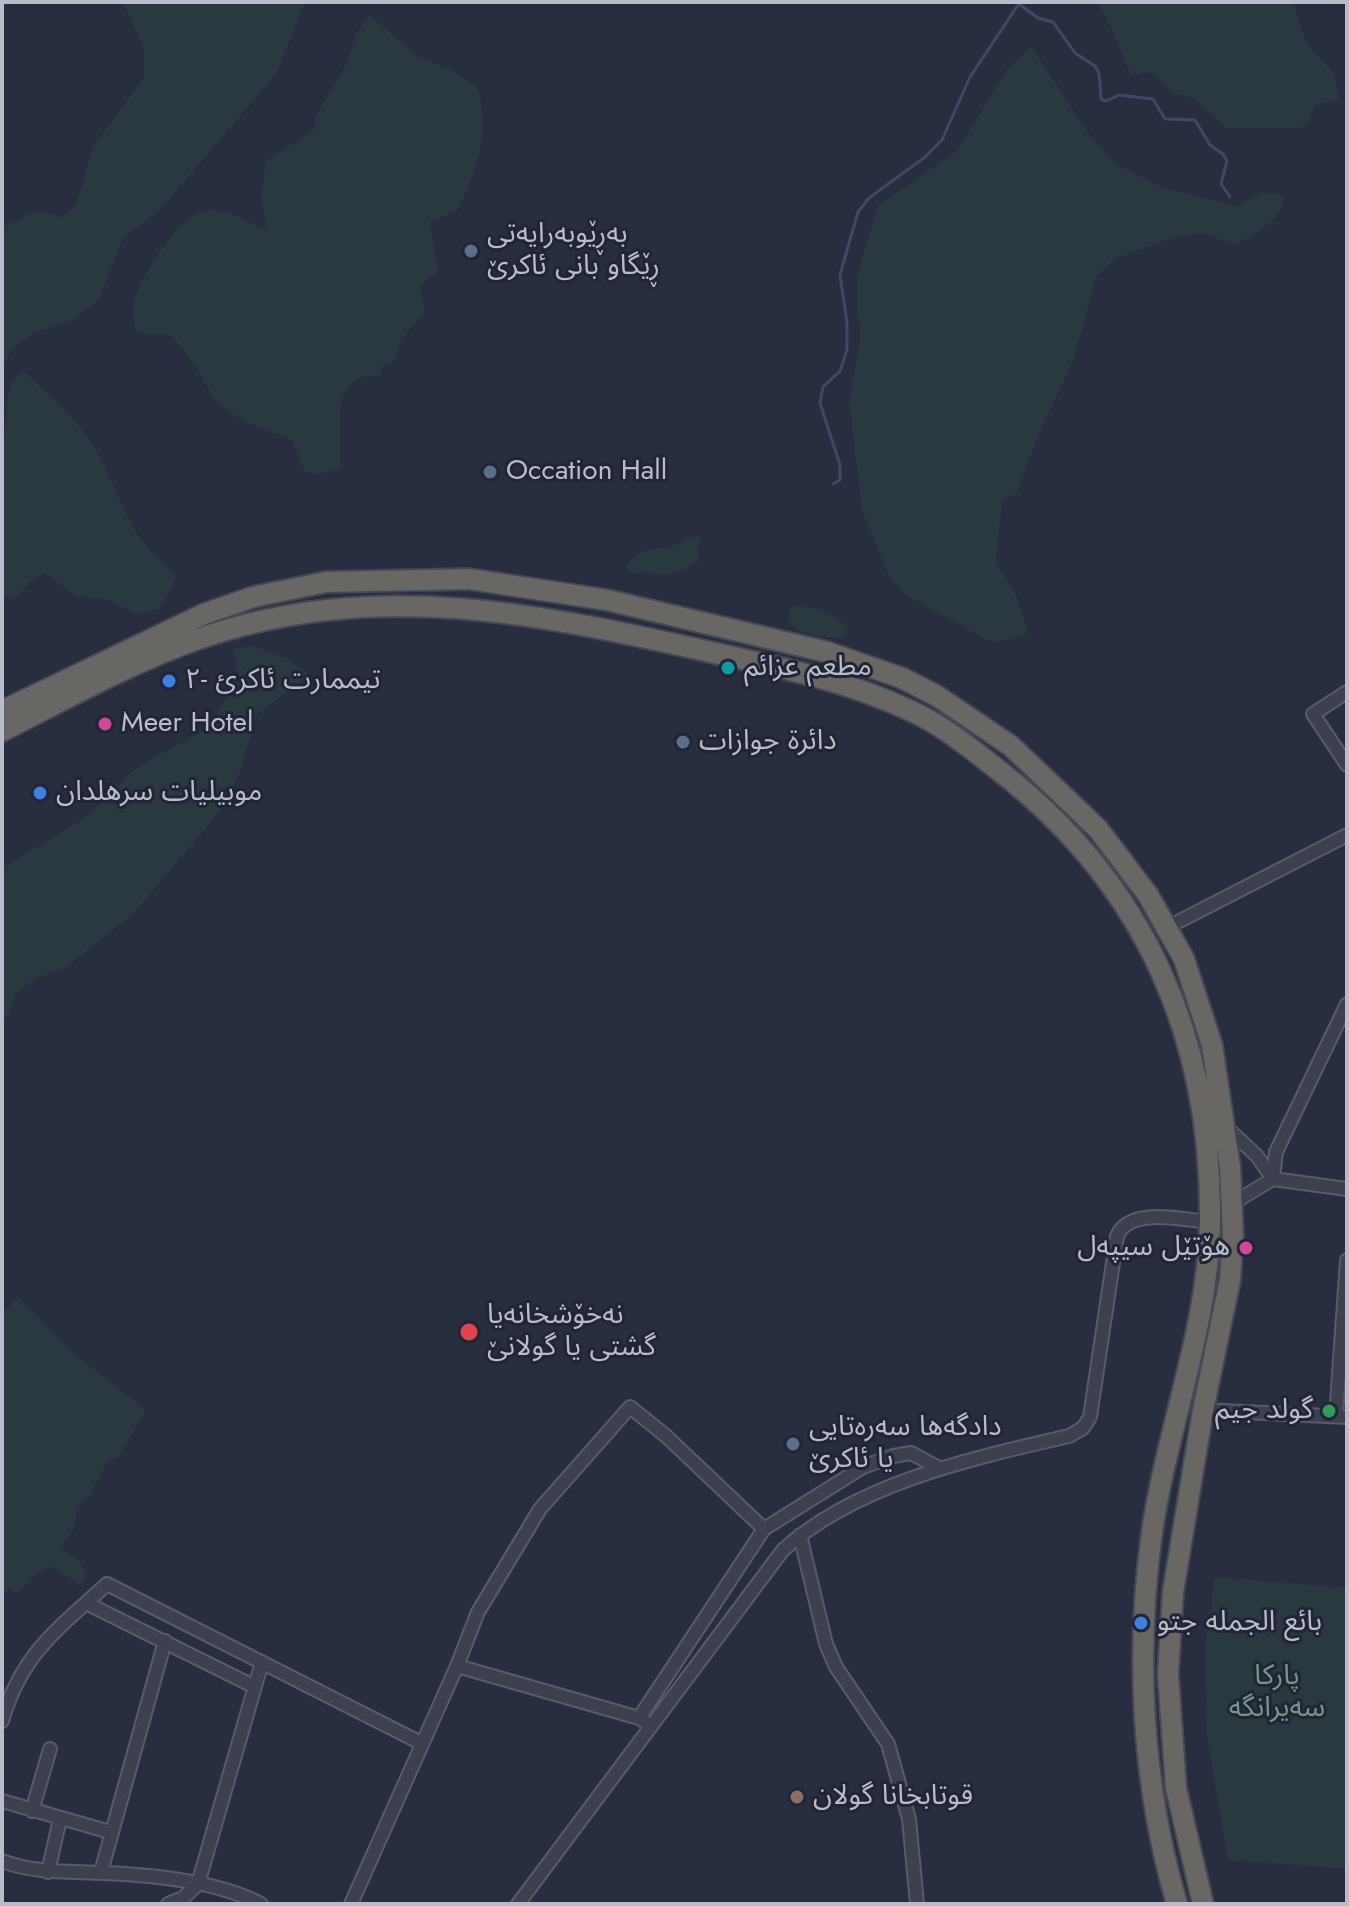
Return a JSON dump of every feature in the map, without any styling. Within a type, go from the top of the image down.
[{"type":"highway","points":[[2,711],[204,614],[253,597],[326,582],[469,579],[607,600],[827,652],[902,678],[967,715],[1011,746],[1098,829],[1119,853],[1168,927],[1201,1005],[1226,1127],[1233,1203],[1230,1280],[1203,1410],[1173,1592],[1168,1704],[1176,1788],[1203,1904]]},
{"type":"highway","points":[[2,731],[195,640],[307,612],[371,606],[527,613],[718,653],[850,685],[915,712],[967,745],[1024,790],[1085,849],[1156,960],[1180,1011],[1193,1057],[1202,1112],[1210,1222],[1202,1293],[1152,1530],[1143,1637],[1143,1710],[1166,1866],[1177,1904]]},
{"type":"highway","points":[[718,653],[727,628]]},
{"type":"highway","points":[[1197,1874],[1214,1904]]},
{"type":"street","points":[[1347,692],[1313,714],[1347,765]]},
{"type":"street","points":[[1168,927],[1347,835]]},
{"type":"street","points":[[1273,1179],[1281,1140],[1347,1004]]},
{"type":"street","points":[[1226,1127],[1257,1156],[1273,1179]]},
{"type":"street","points":[[1233,1203],[1273,1179],[1347,1189]]},
{"type":"street","points":[[645,1722],[765,1572],[800,1535],[849,1507],[939,1468],[1069,1436],[1083,1428],[1090,1417],[1117,1236],[1122,1224],[1131,1219],[1152,1218],[1210,1222]]},
{"type":"street","points":[[1203,1410],[1341,1416],[1347,1260]]},
{"type":"street","points":[[351,1904],[478,1612],[540,1509],[630,1407],[666,1436],[764,1529]]},
{"type":"street","points":[[518,1904],[645,1722],[764,1529],[863,1467],[893,1456],[911,1453],[939,1468]]},
{"type":"street","points":[[800,1535],[826,1644],[836,1667],[888,1744],[909,1819],[917,1904]]},
{"type":"street","points":[[2,1721],[23,1669],[49,1634],[107,1584],[421,1743]]},
{"type":"street","points":[[86,1603],[255,1687]]},
{"type":"street","points":[[101,1872],[165,1641]]},
{"type":"street","points":[[168,1904],[183,1898],[198,1884],[262,1662]]},
{"type":"street","points":[[457,1666],[645,1722]]},
{"type":"street","points":[[32,1811],[50,1749]]},
{"type":"street","points":[[2,1801],[110,1832]]},
{"type":"street","points":[[48,1872],[60,1819]]},
{"type":"street","points":[[2,1861],[48,1872],[101,1872],[198,1884],[226,1889],[261,1904]]},
{"type":"green space","points":[[123,2],[305,2],[277,73],[159,211],[123,238],[99,299],[75,319],[34,333],[11,350],[2,371],[2,228],[38,210],[62,217],[76,205],[93,147],[144,77],[144,49]]},
{"type":"green space","points":[[1095,2],[1293,2],[1306,43],[1334,73],[1339,100],[1315,105],[1306,126],[1227,128],[1195,99],[1174,93],[1150,72],[1132,75],[1107,19]]},
{"type":"green space","points":[[369,15],[419,57],[449,69],[478,87],[482,137],[477,165],[457,211],[430,222],[438,272],[420,285],[425,313],[405,335],[394,362],[383,364],[380,377],[363,377],[352,383],[345,393],[340,422],[341,469],[314,475],[304,470],[292,440],[243,421],[216,402],[193,362],[171,335],[136,333],[133,306],[144,278],[162,249],[194,215],[204,211],[221,211],[267,230],[261,198],[266,161],[315,129],[315,118],[348,61],[355,36]]},
{"type":"green space","points":[[1031,46],[1091,137],[1119,166],[1163,188],[1237,206],[1263,193],[1285,195],[1273,220],[1235,245],[1202,233],[1174,237],[1115,259],[1096,276],[1075,356],[1038,436],[1017,493],[1002,500],[996,562],[1016,595],[1028,633],[993,643],[904,594],[889,576],[862,510],[849,401],[861,333],[857,314],[857,276],[878,205],[957,151],[1007,69]]},
{"type":"green space","points":[[24,372],[68,413],[86,435],[139,536],[176,574],[174,584],[159,609],[137,614],[103,598],[77,597],[45,573],[33,579],[13,600],[2,597],[2,486],[7,402],[11,384],[16,376]]},
{"type":"green space","points":[[696,535],[701,538],[697,548],[700,561],[675,574],[630,573],[626,567],[641,553],[675,545]]},
{"type":"green space","points":[[791,606],[823,611],[849,629],[842,638],[805,632],[788,619]]},
{"type":"green space","points":[[253,646],[286,658],[310,675],[257,714],[240,772],[220,811],[135,912],[68,966],[35,979],[14,995],[10,1012],[2,1024],[2,868],[80,821],[113,793],[127,775],[208,728],[239,679],[233,649]]},
{"type":"green space","points":[[18,1296],[68,1349],[146,1410],[117,1459],[108,1460],[89,1496],[77,1508],[74,1529],[60,1547],[80,1562],[87,1575],[80,1585],[52,1566],[29,1579],[30,1582],[15,1594],[9,1589],[2,1595],[2,1315]]},
{"type":"green space","name":"پارکا سەیرانگه","points":[[1215,1577],[1347,1588],[1347,1869],[1228,1860],[1207,1738],[1205,1649]]},
{"type":"waterway","points":[[833,484],[840,480],[840,465],[820,403],[823,387],[840,371],[847,350],[847,323],[840,275],[858,212],[869,198],[925,157],[942,140],[970,77],[1020,2]]},
{"type":"waterway","points":[[1019,4],[1038,18],[1053,22],[1075,53],[1095,66],[1099,73],[1101,99],[1106,101],[1119,95],[1153,99],[1165,119],[1195,120],[1210,145],[1227,161],[1221,184],[1230,197]]},
{"type":"place","name":"بەڕێوبەرایەتی ڕێگاو بانی ئاکرێ","points":[[471,251]]},
{"type":"place","name":"Occation Hall","points":[[490,472]]},
{"type":"place","name":"مطعم عزائم","points":[[728,668]]},
{"type":"place","name":"تيممارت ئاكرئ -٢","points":[[169,681]]},
{"type":"place","name":"Meer Hotel","points":[[105,724]]},
{"type":"place","name":"دائرة جوازات","points":[[683,742]]},
{"type":"place","name":"موبيليات سرهلدان","points":[[40,793]]},
{"type":"place","name":"ھۆتێل سیپەل","points":[[1246,1248]]},
{"type":"place","name":"نەخۆشخانەیا گشتی یا گولانێ","points":[[469,1332]]},
{"type":"place","name":"گولد جیم","points":[[1329,1411]]},
{"type":"place","name":"دادگەها سەرەتایی یا ئاکرێ","points":[[793,1444]]},
{"type":"place","name":"بائع الجملە جتو","points":[[1141,1623]]},
{"type":"place","name":"قوتابخانا گولان","points":[[797,1797]]}]
